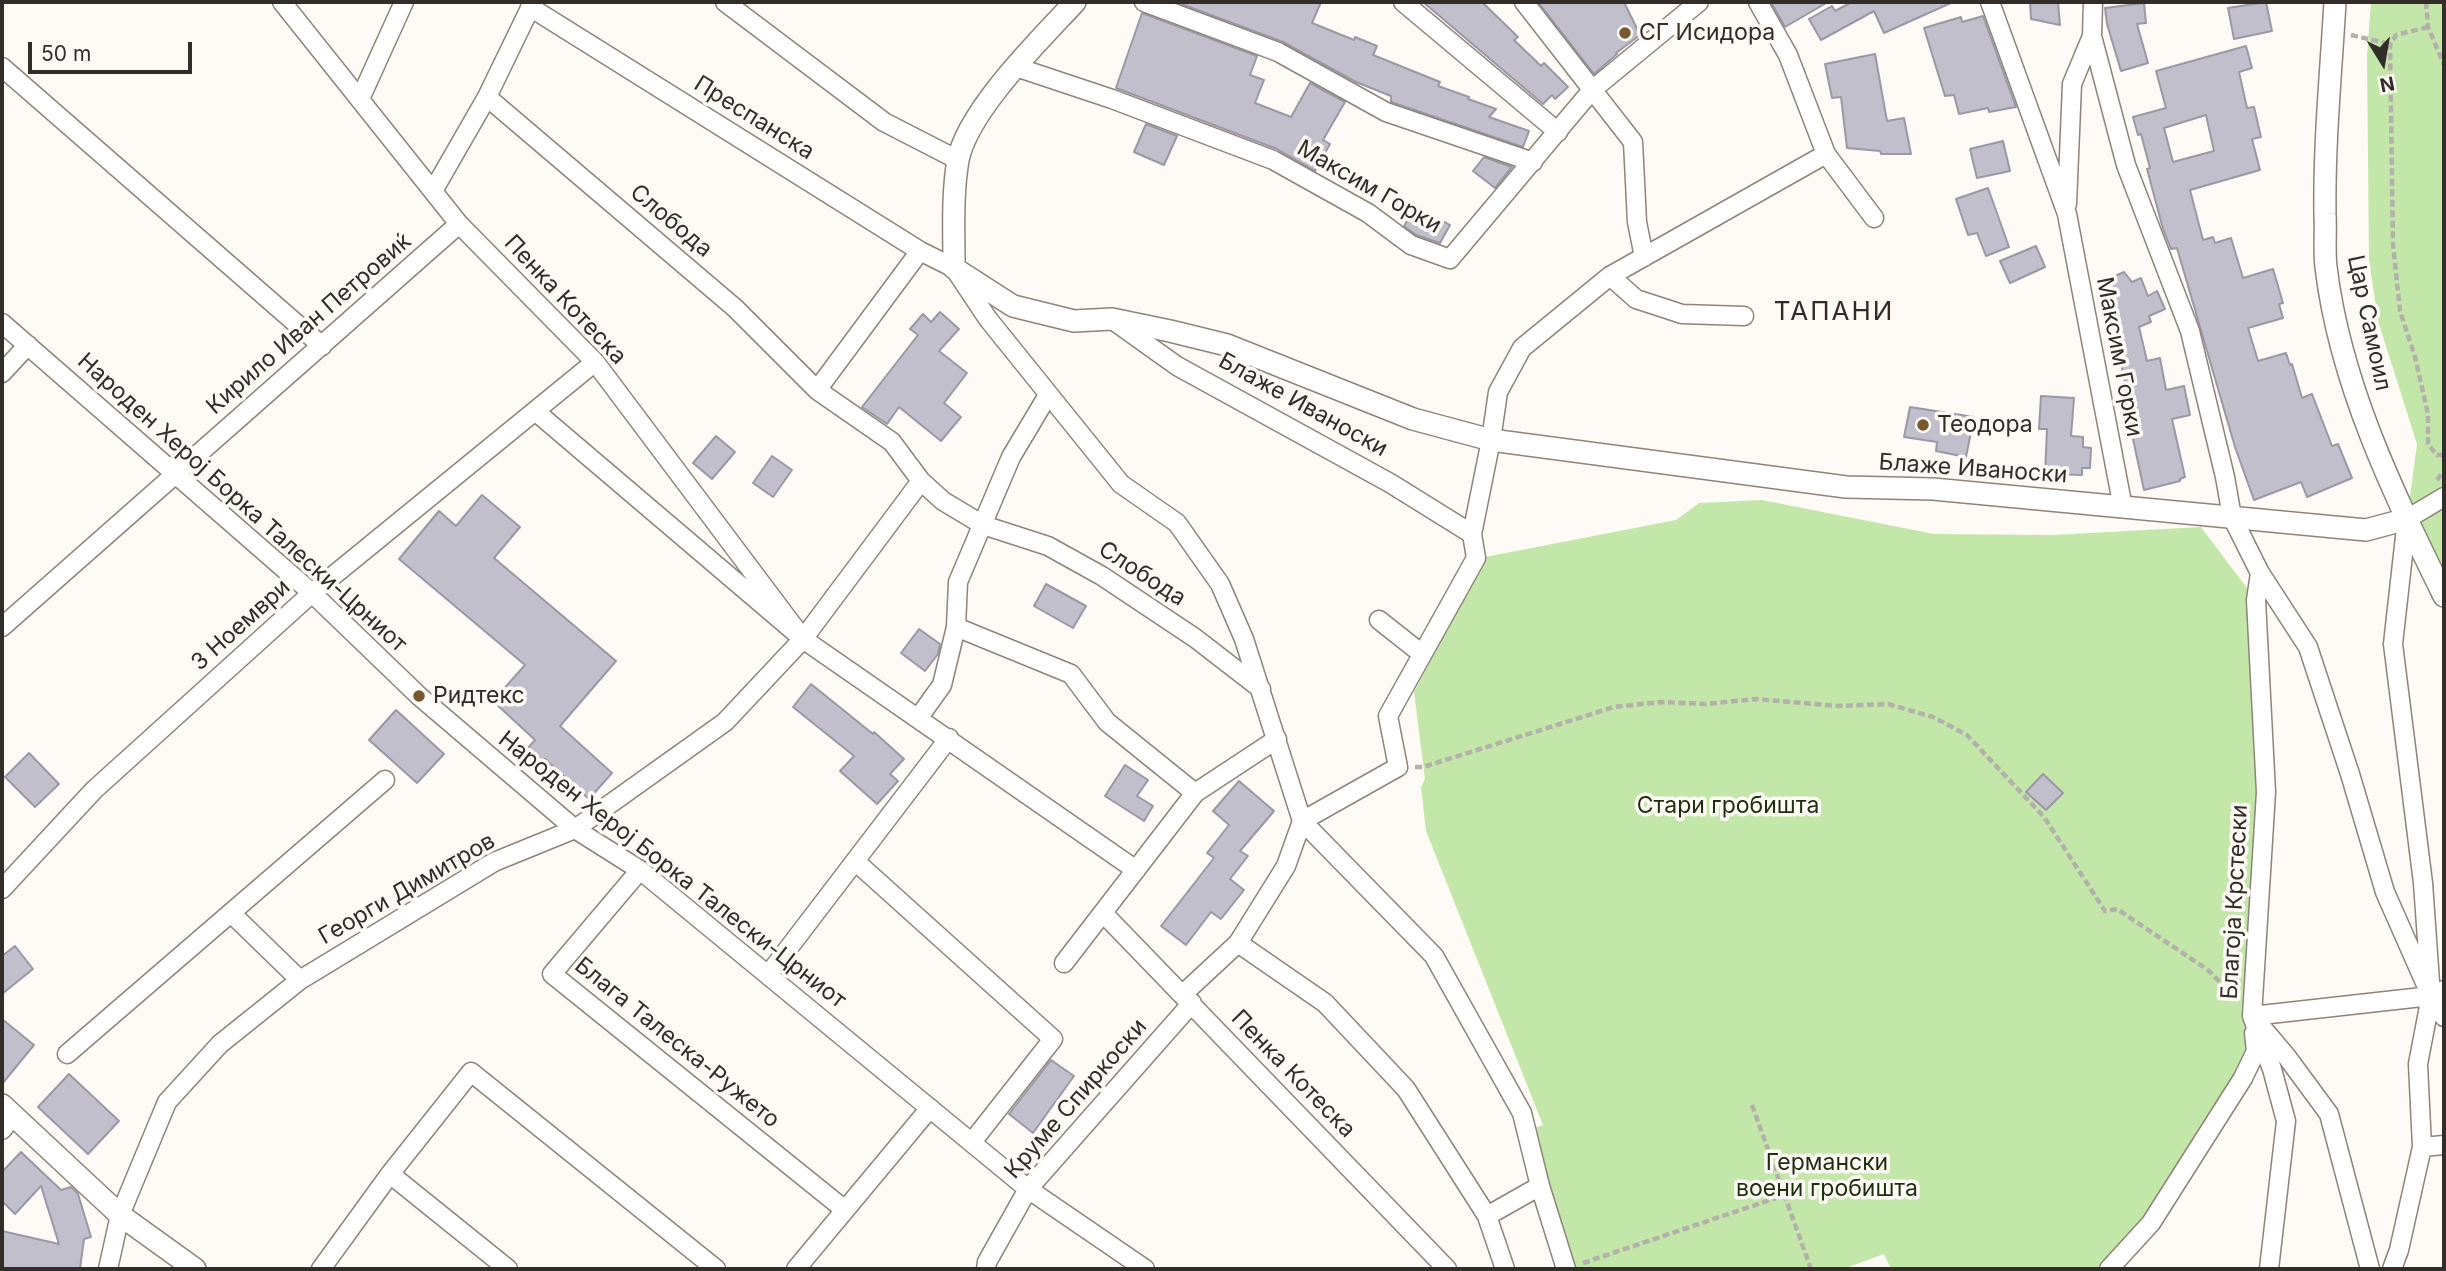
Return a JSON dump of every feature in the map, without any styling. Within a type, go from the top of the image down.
[{"type":"street","name":"Пенка Котеска","points":[[282,2],[459,224],[595,362],[803,639]]},
{"type":"street","points":[[360,99],[404,2]]},
{"type":"street","points":[[725,2],[884,122],[958,160]]},
{"type":"street","points":[[1075,2],[1016,67],[971,124],[958,160],[954,268],[988,319],[1121,484],[1177,523],[1220,584],[1244,639],[1302,821],[1434,956],[1522,1113],[1540,1186],[1566,1269]]},
{"type":"street","points":[[1144,2],[1278,52],[1386,112],[1533,162]]},
{"type":"street","points":[[1403,2],[1558,132]]},
{"type":"street","points":[[1524,2],[1633,142],[1637,222],[1644,257]]},
{"type":"street","points":[[1758,2],[1788,55],[1826,154],[1874,218]]},
{"type":"street","name":"Максим Горки","points":[[1990,2],[2067,214],[2123,508]]},
{"type":"street","points":[[2093,2],[2092,36],[2126,165],[2190,331],[2232,517],[2260,573],[2308,647],[2385,892],[2438,993],[2418,1064],[2422,1147],[2399,1250],[2392,1269]]},
{"type":"street","name":"Цар Самоил","points":[[2334,2],[2325,181],[2326,267],[2352,385],[2374,444],[2444,596]]},
{"type":"street","name":"Преспанска","points":[[433,191],[487,97],[531,4],[920,251],[954,268]]},
{"type":"street","name":"Максим Горки","points":[[1016,67],[1112,99],[1273,160],[1368,213],[1411,245],[1450,259],[1592,90],[1690,4]]},
{"type":"street","name":"Максим Горки","points":[[2067,214],[2072,85],[2092,36]]},
{"type":"street","points":[[2,67],[322,346]]},
{"type":"street","name":"Слобода","points":[[487,97],[735,308],[817,390],[892,442],[921,481],[943,501],[983,525],[1048,546],[1102,576],[1195,638],[1261,689]]},
{"type":"street","points":[[1302,821],[1398,767],[1388,716],[1476,558],[1472,534],[1491,440],[1497,392],[1522,348],[1610,276],[1826,154]]},
{"type":"street","name":"Кирило Иван Петровиќ","points":[[2,627],[459,224]]},
{"type":"street","points":[[817,390],[920,251]]},
{"type":"street","name":"Блаже Иваноски","points":[[954,268],[1013,306],[1074,321],[1112,319],[1227,345],[1413,419],[1491,440],[1846,487],[1933,489],[2366,530],[2407,519],[2444,497]]},
{"type":"street","points":[[1610,276],[1636,299],[1682,314],[1744,316]]},
{"type":"street","name":"Блаже Иваноски","points":[[1112,319],[1177,366],[1390,483],[1472,534]]},
{"type":"street","name":"Народен Херој Борка Талески-Црниот","points":[[2,323],[312,593],[419,696],[575,829],[640,870],[1028,1189],[1145,1269]]},
{"type":"street","points":[[2,373],[28,345]]},
{"type":"street","name":"3 Ноември","points":[[2,889],[94,790],[312,593],[595,362]]},
{"type":"street","points":[[919,717],[942,685],[956,627],[958,582],[1011,457],[1048,395]]},
{"type":"street","name":"Пенка Котеска","points":[[535,411],[803,639],[950,738],[1136,870]]},
{"type":"street","points":[[803,639],[921,481]]},
{"type":"street","points":[[2407,519],[2393,644],[2438,993],[2444,1017]]},
{"type":"street","name":"Благоја Крстески","points":[[2260,573],[2256,600],[2266,792],[2252,1016],[2272,1069],[2286,1121],[2269,1269]]},
{"type":"street","points":[[1379,620],[1422,654]]},
{"type":"street","points":[[956,627],[1071,674],[1107,722],[1195,793]]},
{"type":"street","name":"Георги Димитров","points":[[108,1269],[120,1215],[167,1102],[220,1044],[300,980],[494,862],[575,829],[725,722],[803,639]]},
{"type":"street","points":[[768,975],[950,738]]},
{"type":"street","points":[[1064,962],[1195,793],[1277,738]]},
{"type":"street","points":[[67,1054],[385,780]]},
{"type":"street","name":"Круме Спиркоски","points":[[990,1267],[1028,1189],[1187,999],[1238,943],[1286,866],[1302,821]]},
{"type":"street","points":[[855,861],[1053,1039],[972,1142]]},
{"type":"street","name":"Блага Талеска-Ружето","points":[[640,870],[552,974],[845,1210]]},
{"type":"street","points":[[231,913],[300,980]]},
{"type":"street","name":"Пенка Котеска","points":[[1103,913],[1447,1269]]},
{"type":"street","points":[[1238,943],[1325,1003],[1406,1089],[1487,1216],[1505,1269]]},
{"type":"street","points":[[2252,1016],[2438,993]]},
{"type":"street","points":[[2109,1269],[2151,1223],[2244,1078],[2256,1051],[2252,1016]]},
{"type":"street","points":[[2252,1016],[2287,1057],[2329,1114],[2370,1269]]},
{"type":"street","points":[[321,1269],[390,1174],[471,1072],[716,1269]]},
{"type":"street","points":[[796,1269],[930,1108]]},
{"type":"street","points":[[6,1117],[120,1215],[195,1269]]},
{"type":"street","points":[[2422,1147],[2444,1145]]},
{"type":"street","points":[[390,1174],[508,1269]]},
{"type":"street","points":[[1487,1216],[1540,1186]]},
{"type":"path","points":[[2426,2],[2427,27],[2444,65]]},
{"type":"path","points":[[2427,27],[2396,35],[2390,44],[2393,244],[2400,311],[2415,357],[2428,414],[2428,444],[2437,454],[2444,455]]},
{"type":"path","points":[[2333,31],[2390,44]]},
{"type":"path","points":[[1398,767],[1423,767],[1614,707],[1661,702],[1706,704],[1756,699],[1838,705],[1888,704],[1933,717],[1967,735],[2044,817],[2105,911],[2117,909],[2208,970],[2252,1016]]},
{"type":"path","points":[[1752,1105],[1811,1269]]},
{"type":"path","points":[[1566,1269],[1785,1195]]},
{"type":"green space","points":[[2371,2],[2444,2],[2444,596],[2407,519],[2417,444],[2378,321],[2369,260],[2367,56]]},
{"type":"green space","name":"Стари гробишта","points":[[1762,500],[1934,534],[2053,535],[2201,527],[2256,600],[2261,712],[2252,1016],[2243,1078],[2109,1269],[1891,1269],[1884,1254],[1843,1269],[1573,1269],[1544,1181],[1534,1128],[1543,1125],[1426,831],[1421,787],[1425,779],[1414,692],[1485,557],[1676,520],[1699,503]]},
{"type":"building","points":[[1176,2],[1321,2],[1312,23],[1377,46],[1373,55],[1440,82],[1438,86],[1496,109],[1489,117],[1529,131],[1523,147],[1391,102],[1391,96],[1356,82],[1283,42]]},
{"type":"building","points":[[1423,2],[1482,2],[1518,37],[1514,40],[1541,66],[1544,63],[1568,87],[1555,99],[1552,95],[1543,104]]},
{"type":"building","points":[[1538,2],[1624,2],[1640,35],[1594,74]]},
{"type":"building","points":[[1771,2],[1828,2],[1785,27]]},
{"type":"building","points":[[1852,2],[1953,2],[1884,33],[1874,11],[1821,40],[1809,19],[1832,6],[1835,11]]},
{"type":"building","points":[[2030,2],[2058,2],[2060,25],[2031,19]]},
{"type":"building","points":[[2266,2],[2272,31],[2234,39],[2228,8]]},
{"type":"building","points":[[2144,3],[2146,23],[2137,24],[2148,63],[2121,71],[2105,8]]},
{"type":"building","points":[[1142,13],[1257,56],[1250,75],[1264,80],[1255,103],[1291,117],[1310,83],[1345,102],[1323,140],[1330,144],[1315,171],[1277,149],[1116,88]]},
{"type":"building","points":[[1983,16],[2016,107],[1989,112],[1988,108],[1959,114],[1954,95],[1945,96],[1924,28],[1961,17],[1962,22]]},
{"type":"building","points":[[2246,46],[2252,68],[2239,72],[2247,108],[2254,107],[2261,137],[2252,139],[2260,170],[2190,190],[2203,240],[2213,237],[2215,243],[2231,238],[2243,278],[2273,269],[2283,303],[2279,304],[2283,318],[2248,328],[2258,361],[2286,353],[2302,398],[2312,394],[2332,446],[2338,444],[2352,478],[2307,497],[2301,482],[2254,500],[2235,447],[2177,248],[2171,249],[2163,229],[2141,134],[2138,135],[2133,117],[2166,108],[2156,71]],"holes":[[[2206,115],[2214,151],[2173,162],[2164,128]]]},
{"type":"building","points":[[1875,54],[1887,121],[1904,118],[1911,154],[1881,154],[1880,151],[1847,148],[1841,97],[1832,98],[1825,64]]},
{"type":"building","points":[[1146,124],[1177,136],[1164,165],[1134,152]]},
{"type":"building","points":[[2003,141],[2010,171],[1977,178],[1970,149]]},
{"type":"building","points":[[1484,157],[1512,167],[1495,188],[1473,171]]},
{"type":"building","points":[[1988,188],[2009,247],[1986,256],[1977,233],[1968,235],[1956,199]]},
{"type":"building","points":[[1416,206],[1450,225],[1440,243],[1416,235],[1404,226]]},
{"type":"building","points":[[2036,246],[2045,267],[2010,283],[2000,261]]},
{"type":"building","points":[[2124,272],[2132,282],[2141,278],[2148,296],[2157,291],[2165,309],[2149,316],[2151,322],[2139,327],[2147,361],[2160,358],[2166,390],[2184,386],[2190,415],[2172,419],[2185,477],[2180,481],[2144,490],[2125,402],[2129,401],[2121,364],[2116,365],[2097,284]]},
{"type":"building","points":[[940,312],[959,329],[939,351],[967,373],[944,403],[961,417],[941,441],[899,407],[887,424],[862,407],[918,335],[910,329],[923,314],[931,322]]},
{"type":"building","points":[[2041,396],[2074,398],[2071,436],[2083,437],[2083,447],[2091,448],[2090,468],[2082,468],[2082,475],[2045,474],[2047,429],[2039,429]]},
{"type":"building","points":[[1910,407],[1974,417],[1966,457],[1936,451],[1937,442],[1904,437]]},
{"type":"building","points":[[716,436],[735,452],[712,479],[693,463]]},
{"type":"building","points":[[772,456],[792,470],[773,497],[753,483]]},
{"type":"building","points":[[482,495],[520,527],[494,558],[616,661],[560,726],[612,773],[589,799],[545,759],[542,762],[527,749],[535,740],[493,701],[525,665],[399,559],[439,511],[456,526]]},
{"type":"building","points":[[1046,584],[1086,606],[1073,628],[1034,606]]},
{"type":"building","points":[[919,629],[940,644],[938,654],[925,671],[901,653]]},
{"type":"building","points":[[811,684],[873,734],[874,732],[904,759],[890,774],[898,781],[877,804],[840,771],[854,756],[793,707]]},
{"type":"building","points":[[396,710],[444,754],[417,783],[369,740]]},
{"type":"building","points":[[29,753],[59,784],[35,807],[5,777]]},
{"type":"building","points":[[1125,765],[1148,780],[1137,796],[1153,806],[1144,821],[1105,796]]},
{"type":"building","points":[[2043,774],[2063,793],[2046,810],[2026,792]]},
{"type":"building","points":[[1239,781],[1274,811],[1240,851],[1248,856],[1230,879],[1244,890],[1221,919],[1211,912],[1186,945],[1161,926],[1214,858],[1207,853],[1229,825],[1213,811]]},
{"type":"building","points":[[15,946],[33,969],[2,994],[2,956]]},
{"type":"building","points":[[2,1019],[34,1045],[2,1084]]},
{"type":"building","points":[[1051,1060],[1074,1076],[1033,1133],[1009,1114]]},
{"type":"building","points":[[69,1074],[119,1121],[88,1154],[38,1107]]},
{"type":"building","points":[[21,1152],[61,1190],[71,1187],[78,1194],[91,1237],[84,1239],[80,1269],[2,1269],[2,1231],[59,1244],[41,1186],[15,1214],[2,1201],[2,1172]]},
{"type":"place","name":"СГ Исидора","points":[[1625,33]]},
{"type":"place","name":"Теодора","points":[[1923,425]]},
{"type":"place","name":"Ридтекс","points":[[419,696]]},
{"type":"district","name":"ТАПАНИ","points":[[1834,312]]},
{"type":"park label","name":"Германски воени гробишта","points":[[1827,1176]]}]
